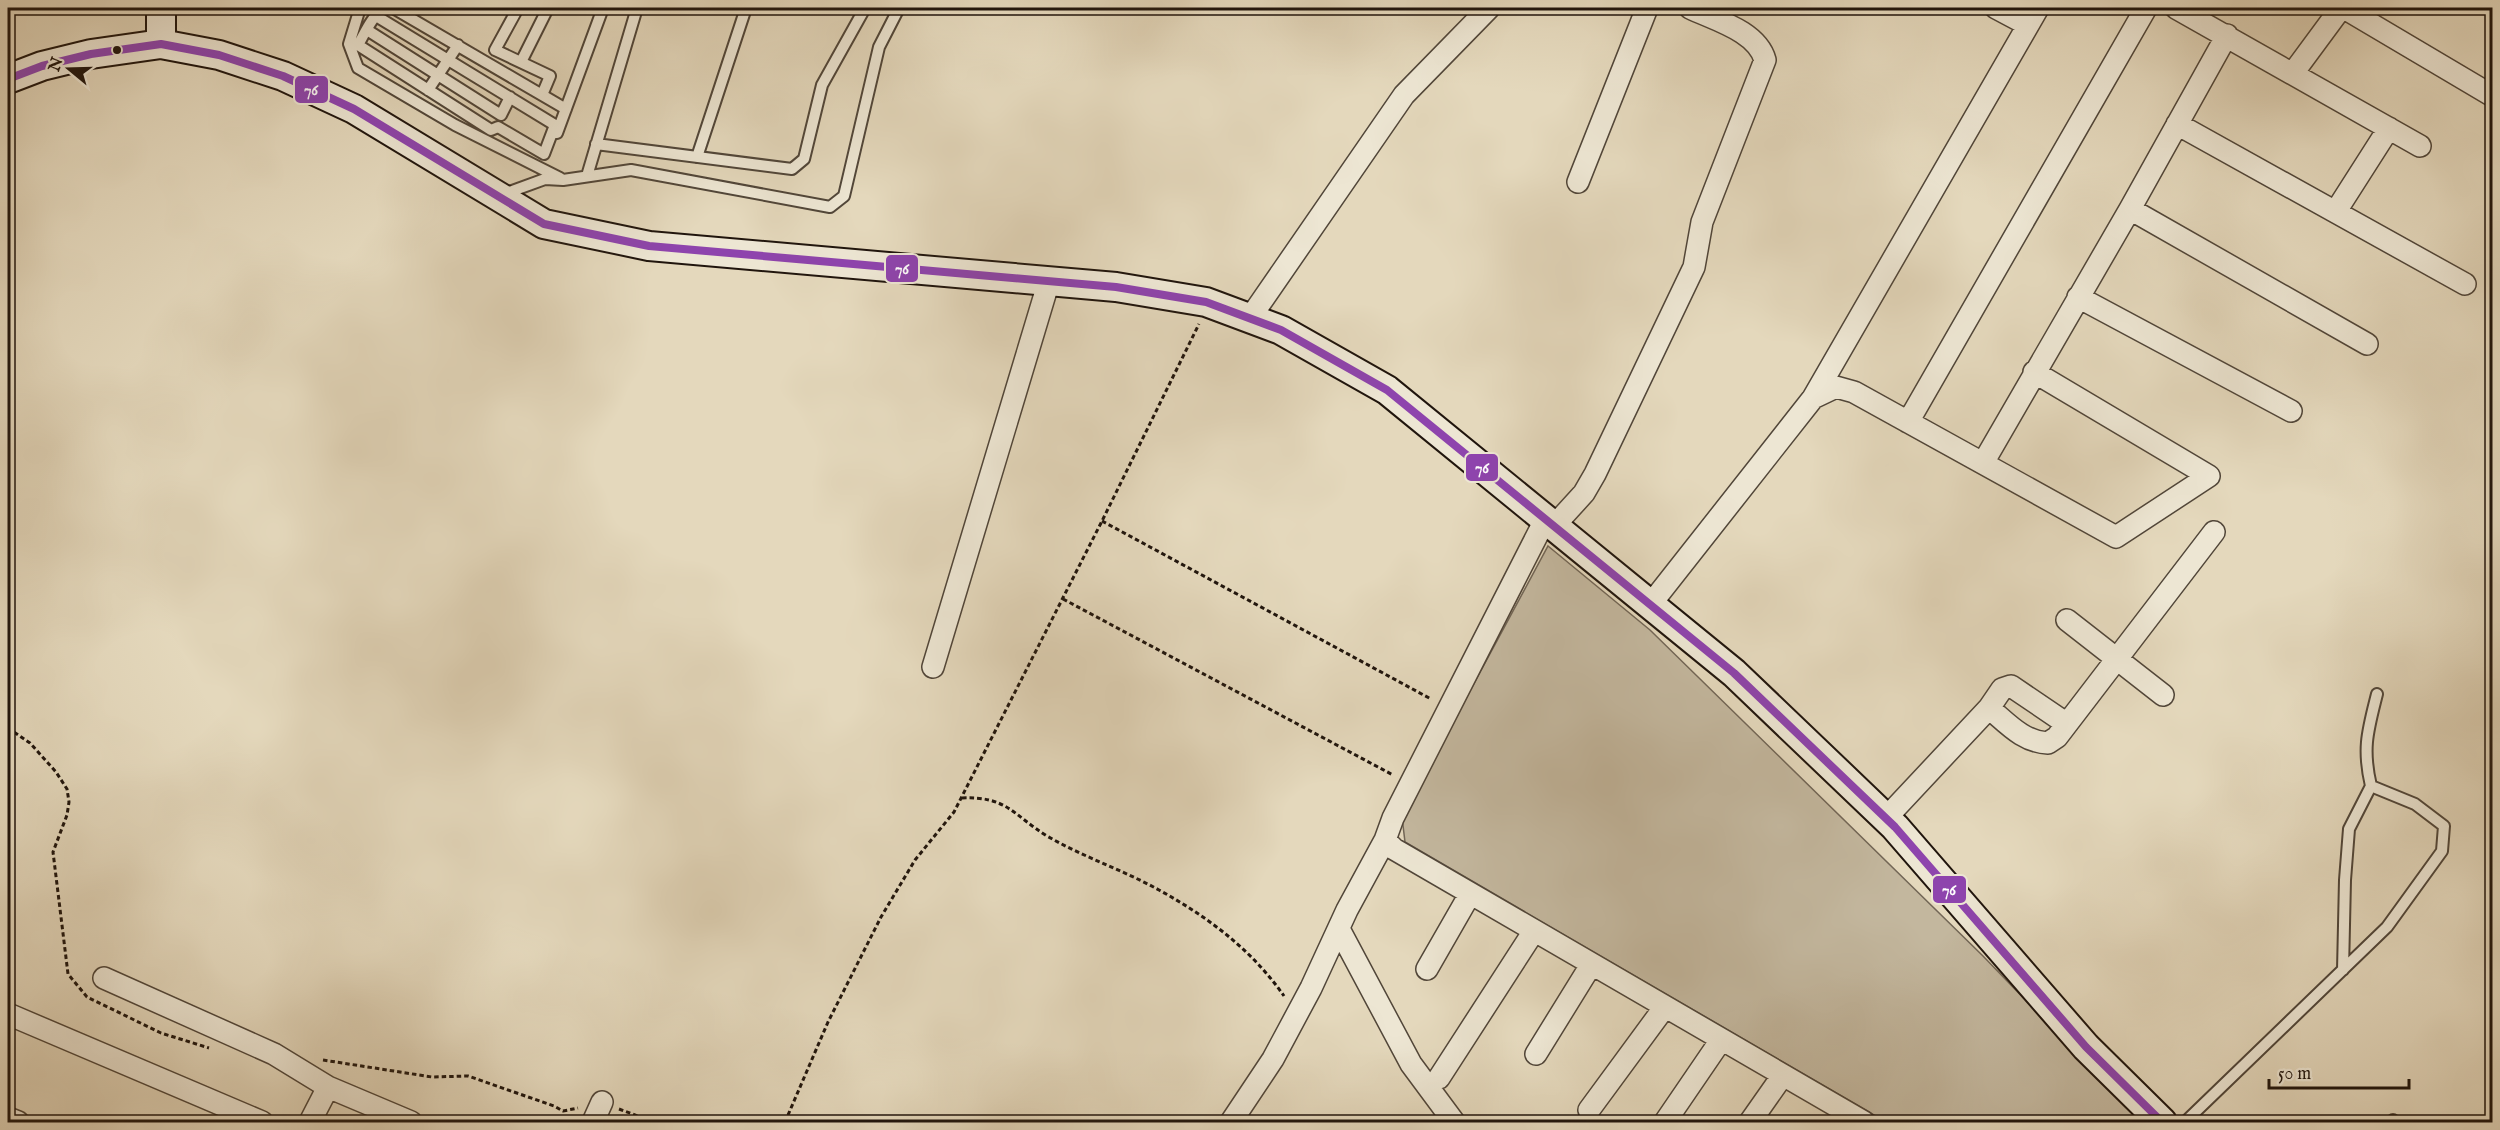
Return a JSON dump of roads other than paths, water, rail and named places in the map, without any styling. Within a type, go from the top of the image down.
[{"type":"main road","points":[[161,8],[161,45]]},
{"type":"main road","points":[[8,78],[42,66],[91,54],[161,45],[219,55],[283,76],[354,109],[544,224],[649,246],[1116,287],[1206,302],[1281,330],[1387,390],[1734,673],[1886,818],[2086,1047],[2162,1122]]},
{"type":"street","points":[[1250,318],[1404,94],[1490,8]]},
{"type":"street","points":[[1578,182],[1647,8]]},
{"type":"street","points":[[1231,1122],[1273,1059],[1297,1015],[1449,709],[1550,523],[1584,493],[1595,474],[1694,267],[1702,222],[1765,60],[1762,51],[1747,35],[1690,8]]},
{"type":"street","points":[[1650,604],[1814,398],[2033,16],[1996,8]]},
{"type":"street","points":[[1908,422],[2146,8]]},
{"type":"street","points":[[2176,8],[2420,146]]},
{"type":"street","points":[[2293,73],[2342,8],[2491,95]]},
{"type":"street","points":[[1983,463],[2130,209],[2226,35]]},
{"type":"street","points":[[2177,124],[2465,284]]},
{"type":"street","points":[[2336,211],[2389,128]]},
{"type":"street","points":[[2130,209],[2367,344]]},
{"type":"street","points":[[933,667],[1049,281]]},
{"type":"street","points":[[2078,297],[2291,411]]},
{"type":"street","points":[[1814,398],[1836,387],[1854,392],[2116,537],[2209,476],[2034,372]]},
{"type":"street","points":[[1989,708],[2023,737],[2048,744],[2057,737],[2214,532]]},
{"type":"street","points":[[2067,620],[2118,657],[2163,695]]},
{"type":"street","points":[[1886,818],[1989,708],[2002,689],[2010,686],[2067,724]]},
{"type":"street","points":[[1385,840],[1394,849],[1783,1076],[1836,1116],[1864,1122]]},
{"type":"street","points":[[1428,969],[1470,894]]},
{"type":"street","points":[[1339,929],[1412,1064],[1454,1122]]},
{"type":"street","points":[[1439,1078],[1534,931]]},
{"type":"street","points":[[1536,1054],[1591,965]]},
{"type":"street","points":[[104,978],[274,1054],[328,1087],[411,1122]]},
{"type":"street","points":[[1589,1110],[1664,1008]]},
{"type":"street","points":[[8,1014],[262,1122]]},
{"type":"street","points":[[1665,1122],[1721,1041]]},
{"type":"street","points":[[1750,1122],[1783,1076]]},
{"type":"street","points":[[310,1122],[328,1087]]},
{"type":"street","points":[[593,1122],[602,1102]]},
{"type":"street","points":[[8,1118],[18,1122]]},
{"type":"lane","points":[[360,8],[349,44],[358,68],[455,125],[563,180]]},
{"type":"lane","points":[[376,16],[555,125],[544,154],[498,127],[491,130],[358,45],[376,16],[384,8]]},
{"type":"lane","points":[[393,8],[566,109]]},
{"type":"lane","points":[[518,8],[495,50],[550,76],[542,94]]},
{"type":"lane","points":[[521,62],[548,8]]},
{"type":"lane","points":[[544,170],[603,8]]},
{"type":"lane","points":[[587,176],[638,8]]},
{"type":"lane","points":[[697,157],[746,8]]},
{"type":"lane","points":[[498,196],[544,179],[563,180],[631,170],[831,207],[844,196],[879,47],[899,8]]},
{"type":"lane","points":[[596,144],[792,169],[804,159],[822,85],[861,9]]},
{"type":"lane","points":[[367,30],[501,114],[510,97]]},
{"type":"lane","points":[[428,90],[458,45]]},
{"type":"lane","points":[[2343,970],[2345,880],[2349,829],[2371,786],[2365,759],[2377,694]]},
{"type":"lane","points":[[2185,1122],[2387,927],[2442,850],[2444,826],[2415,804],[2371,786]]}]
